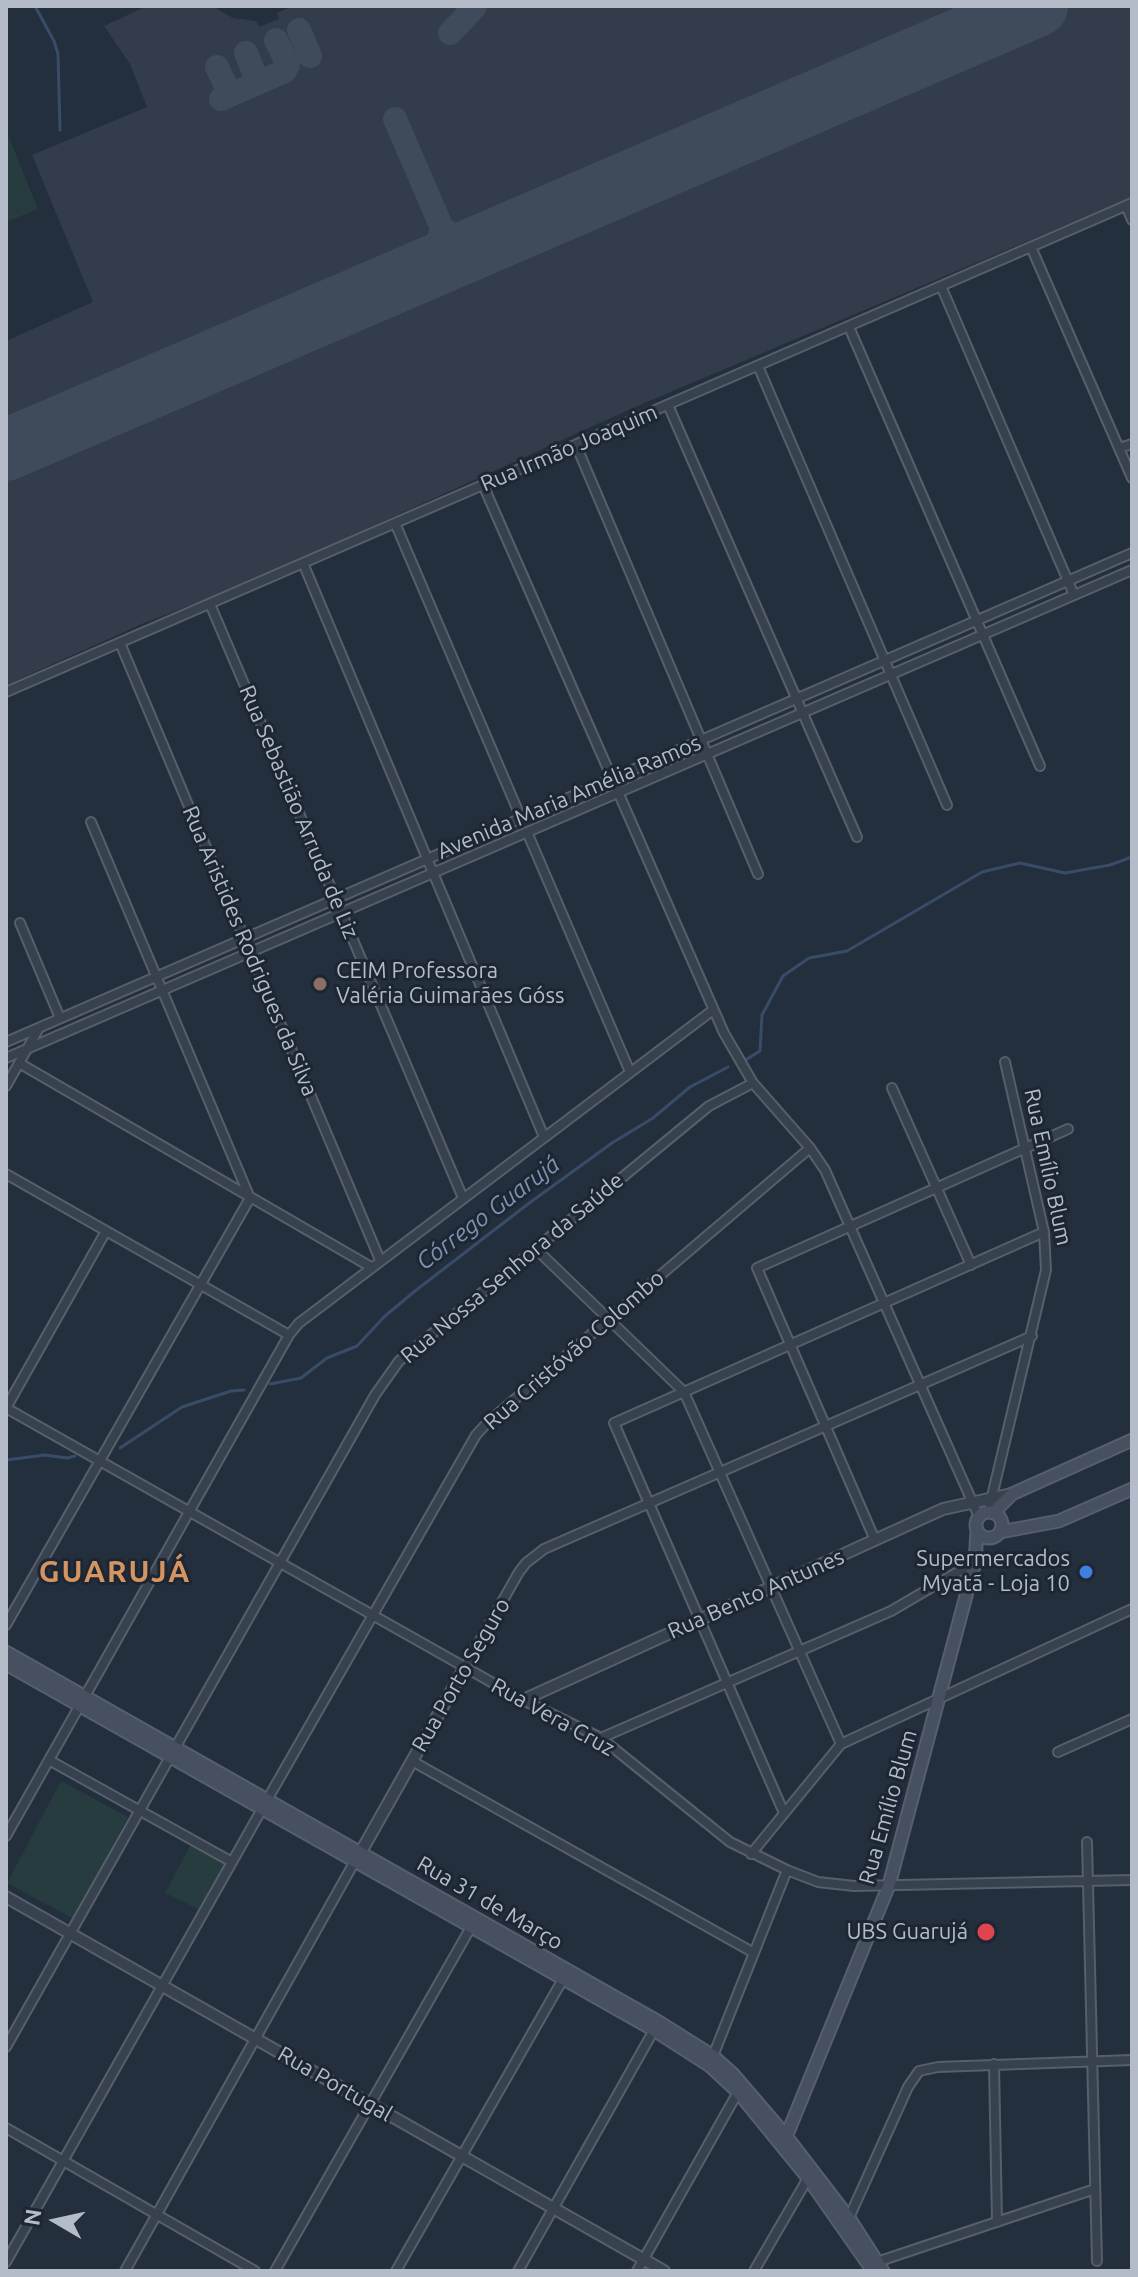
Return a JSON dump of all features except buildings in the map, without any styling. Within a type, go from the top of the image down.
[{"type":"main road","points":[[1132,1440],[1012,1494],[976,1524],[977,1531],[982,1537],[1059,1521],[1132,1489]]},
{"type":"main road","points":[[987,1514],[1002,1523],[995,1535]]},
{"type":"main road","name":"Rua Emílio Blum","points":[[784,2141],[889,1885],[975,1562],[977,1531]]},
{"type":"main road","name":"Rua Emílio Blum","points":[[975,1562],[995,1535]]},
{"type":"main road","name":"Rua 31 de Março","points":[[6,1652],[82,1701]]},
{"type":"main road","name":"Rua 31 de Março","points":[[6,1664],[82,1701],[659,2022],[713,2056],[732,2073],[847,2223],[876,2267]]},
{"type":"main road","name":"Rua 31 de Março","points":[[358,1857],[471,1927],[654,2030],[710,2066],[784,2141],[808,2178],[847,2223]]},
{"type":"street","points":[[1129,205],[1132,220]]},
{"type":"street","name":"Rua Irmão Joaquim","points":[[6,692],[1129,205]]},
{"type":"street","points":[[1031,247],[1132,478]]},
{"type":"street","points":[[941,286],[1074,595]]},
{"type":"street","points":[[849,327],[1040,766]]},
{"type":"street","points":[[758,366],[947,805]]},
{"type":"street","points":[[668,405],[857,837]]},
{"type":"street","points":[[1119,448],[1132,444]]},
{"type":"street","points":[[576,445],[758,874]]},
{"type":"street","points":[[483,485],[733,1053],[753,1083],[810,1148],[825,1170],[882,1304],[973,1502],[987,1514]]},
{"type":"street","points":[[395,523],[521,818]]},
{"type":"street","name":"Avenida Maria Amélia Ramos","points":[[6,1042],[1132,553]]},
{"type":"street","points":[[303,563],[544,1137]]},
{"type":"street","name":"Avenida Maria Amélia Ramos","points":[[6,1058],[1132,570]]},
{"type":"street","name":"Rua Sebastião Arruda de Liz","points":[[210,604],[463,1198]]},
{"type":"street","name":"Rua Aristides Rodrigues da Silva","points":[[120,643],[380,1260]]},
{"type":"street","points":[[91,822],[250,1198]]},
{"type":"street","points":[[527,832],[630,1072]]},
{"type":"street","points":[[20,923],[60,1018]]},
{"type":"street","points":[[6,1836],[289,1335],[312,1310],[713,1010]]},
{"type":"street","points":[[6,1086],[39,1027]]},
{"type":"street","name":"Rua Emílio Blum","points":[[987,1514],[1046,1270],[1044,1232],[1005,1062]]},
{"type":"street","points":[[19,1063],[371,1267]]},
{"type":"street","name":"Rua Nossa Senhora da Saúde","points":[[6,2047],[375,1395],[399,1361],[709,1106],[753,1083]]},
{"type":"street","points":[[892,1088],[971,1265]]},
{"type":"street","points":[[875,1540],[757,1268],[1068,1129]]},
{"type":"street","name":"Rua Cristóvão Colombo","points":[[6,2262],[476,1435],[810,1148]]},
{"type":"street","points":[[6,1174],[289,1335]]},
{"type":"street","points":[[6,1625],[250,1198]]},
{"type":"street","points":[[6,1408],[106,1231]]},
{"type":"street","points":[[784,1813],[614,1423],[1044,1232]]},
{"type":"street","points":[[535,1248],[684,1392],[841,1744]]},
{"type":"street","name":"Rua Porto Seguro","points":[[125,2271],[519,1572],[534,1555],[1032,1336]]},
{"type":"street","name":"Rua Vera Cruz","points":[[6,1408],[523,1700],[601,1738],[720,1835],[751,1854],[787,1870],[834,1885],[1132,1880]]},
{"type":"street","name":"Rua Bento Antunes","points":[[523,1700],[943,1509],[1012,1494]]},
{"type":"street","points":[[601,1738],[891,1611],[975,1562]]},
{"type":"street","points":[[751,1854],[841,1744],[1132,1609]]},
{"type":"street","points":[[1058,1752],[1132,1719]]},
{"type":"street","points":[[49,1760],[232,1862]]},
{"type":"street","points":[[412,1761],[754,1953]]},
{"type":"street","points":[[1087,1842],[1097,2261]]},
{"type":"street","points":[[713,2056],[787,1870]]},
{"type":"street","name":"Rua Portugal","points":[[6,1897],[664,2271]]},
{"type":"street","points":[[275,2271],[471,1927]]},
{"type":"street","points":[[396,2271],[563,1979]]},
{"type":"street","points":[[518,2271],[654,2030]]},
{"type":"street","points":[[847,2223],[912,2077],[927,2068],[1132,2060]]},
{"type":"street","points":[[994,2064],[997,2222]]},
{"type":"street","points":[[637,2271],[738,2092]]},
{"type":"street","points":[[6,2128],[250,2270]]},
{"type":"street","points":[[754,2271],[808,2178]]},
{"type":"street","points":[[876,2267],[1095,2189]]},
{"type":"shaded area","points":[[147,6],[212,6],[233,18],[256,21],[259,27],[279,19],[277,13],[293,6],[1132,6],[1132,197],[635,407],[243,585],[144,623],[6,685],[6,341],[93,302],[32,155],[147,107],[130,64],[104,26]]},
{"type":"green space","points":[[6,130],[38,209],[6,222]]},
{"type":"green space","points":[[61,1781],[128,1817],[74,1919],[7,1883]]},
{"type":"green space","points":[[193,1840],[232,1862],[204,1912],[165,1893]]},
{"type":"waterway","points":[[35,6],[58,54],[60,130]]},
{"type":"waterway","name":"Córrego Guarujá","points":[[747,1059],[760,1051],[762,1015],[783,976],[809,958],[847,951],[982,872],[1020,863],[1065,873],[1110,865],[1132,857]]},
{"type":"waterway","name":"Córrego Guarujá","points":[[270,1384],[301,1378],[327,1358],[357,1346],[385,1316],[415,1291],[528,1204],[612,1143],[653,1118],[690,1087],[728,1067]]},
{"type":"waterway","name":"Córrego Guarujá","points":[[120,1448],[182,1407],[231,1391],[244,1390]]},
{"type":"waterway","name":"Córrego Guarujá","points":[[6,1460],[45,1455],[75,1456]]},
{"type":"taxiway","points":[[450,33],[474,8]]},
{"type":"taxiway","points":[[299,30],[310,56]]},
{"type":"taxiway","points":[[276,40],[288,65]]},
{"type":"taxiway","points":[[246,53],[258,83]]},
{"type":"taxiway","points":[[217,67],[230,95]]},
{"type":"taxiway","points":[[221,99],[285,71]]},
{"type":"taxiway","points":[[395,119],[442,228],[431,267]]},
{"type":"taxiway","points":[[442,228],[458,239],[483,245]]},
{"type":"runway","points":[[6,450],[1037,6]]},
{"type":"place","name":"CEIM Professora Valéria Guimarães Góss","points":[[320,984]]},
{"type":"place","name":"Supermercados Myatã - Loja 10","points":[[1086,1572]]},
{"type":"place","name":"UBS Guarujá","points":[[986,1932]]},
{"type":"district","name":"GUARUJÁ","points":[[115,1572]]}]
